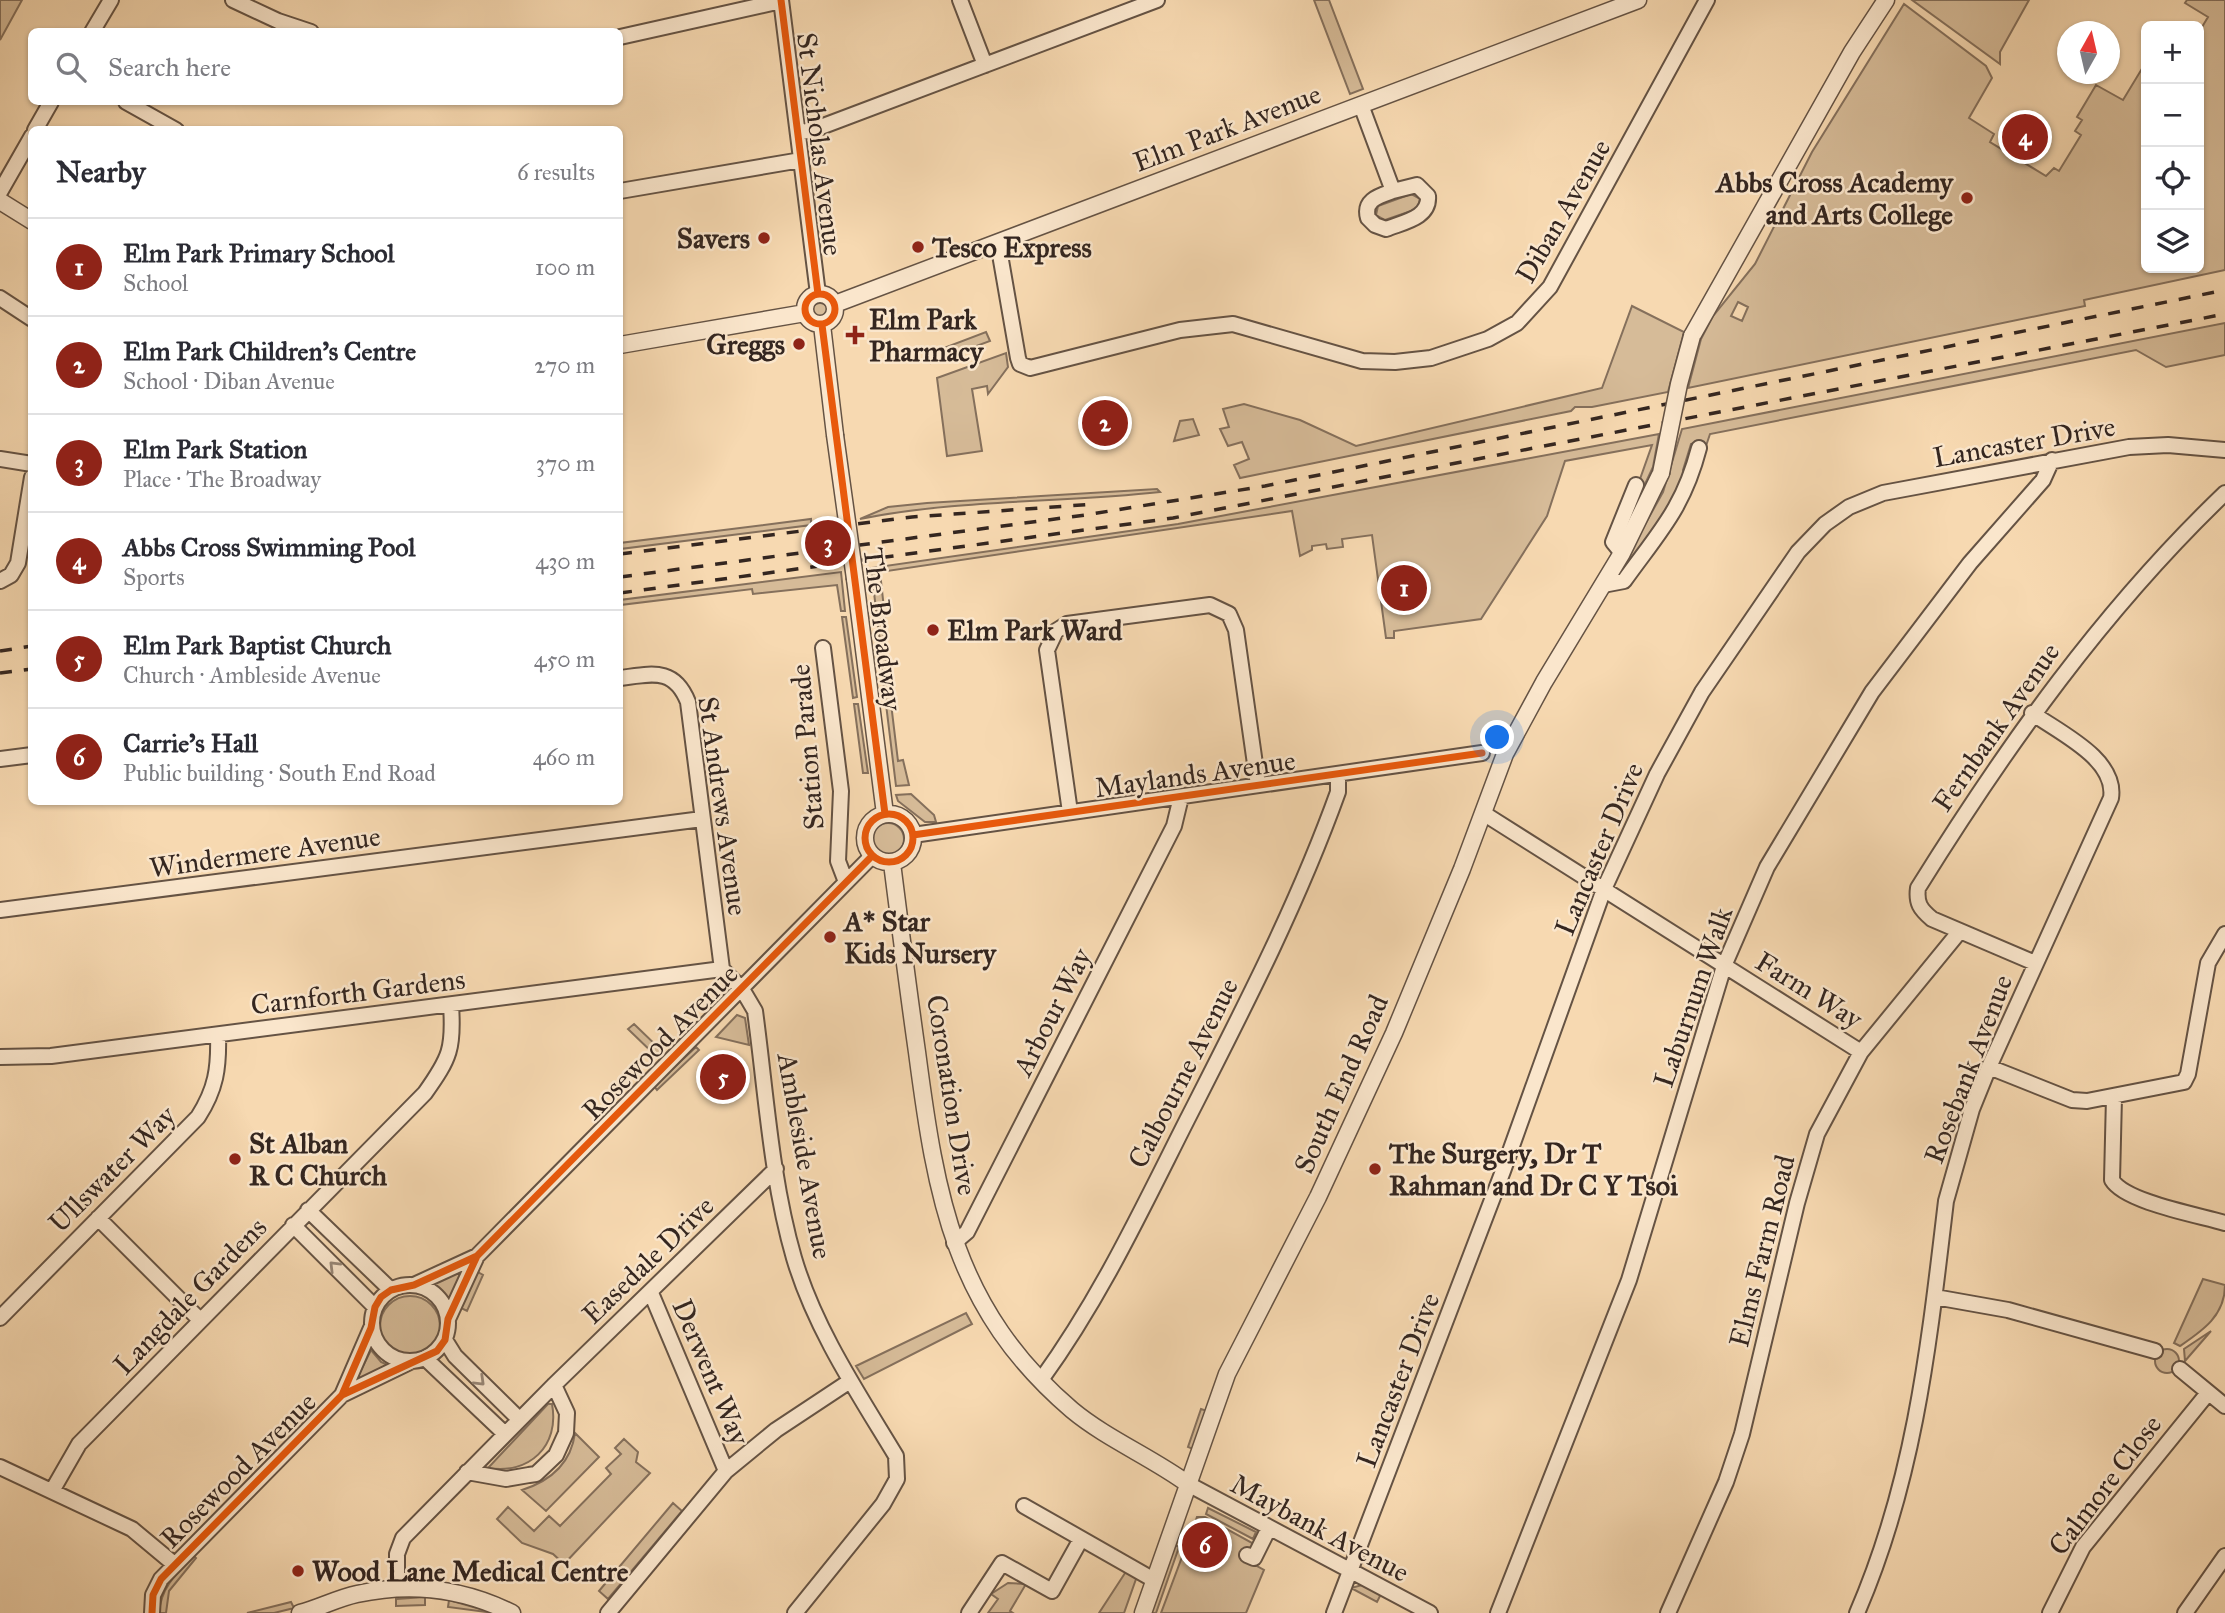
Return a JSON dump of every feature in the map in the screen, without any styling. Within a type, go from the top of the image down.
[{"type":"street","points":[[94,28],[111,0]]},
{"type":"street","points":[[233,0],[299,28]]},
{"type":"street","points":[[623,36],[781,0]]},
{"type":"street","name":"St Nicholas Avenue","points":[[781,0],[818,294]]},
{"type":"street","points":[[960,0],[985,65]]},
{"type":"street","name":"Elm Park Avenue","points":[[835,304],[1638,0]]},
{"type":"street","name":"Diban Avenue","points":[[998,243],[1018,358],[1020,364],[1030,368],[1180,330],[1233,324],[1362,360],[1395,362],[1460,350],[1517,323],[1550,287],[1707,0]]},
{"type":"street","name":"South End Road","points":[[1143,1613],[1227,1374],[1318,1197],[1394,1033],[1505,754],[1528,709],[1622,553],[1661,473],[1692,336],[1852,52],[1886,0]]},
{"type":"street","points":[[799,132],[818,128],[1147,2]]},
{"type":"street","points":[[37,126],[49,105]]},
{"type":"street","points":[[131,105],[169,126]]},
{"type":"street","points":[[1361,105],[1393,191]]},
{"type":"street","points":[[0,192],[28,143]]},
{"type":"street","points":[[623,190],[801,160]]},
{"type":"street","points":[[0,201],[28,218]]},
{"type":"street","points":[[818,294],[831,298],[835,304],[834,317],[822,325],[812,323],[805,313],[807,301],[818,294]]},
{"type":"street","points":[[0,298],[28,317]]},
{"type":"street","points":[[623,344],[805,313]]},
{"type":"street","name":"The Broadway","points":[[822,325],[885,814]]},
{"type":"street","name":"Lancaster Drive","points":[[1334,1613],[1503,1171],[1604,889],[1657,774],[1702,692],[1798,552],[1825,524],[1849,507],[1883,493],[2129,447],[2168,445],[2225,450]]},
{"type":"street","name":"South End Road","points":[[1604,585],[1624,581],[1675,513],[1690,483],[1699,448]]},
{"type":"street","points":[[0,459],[28,463]]},
{"type":"street","name":"Laburnum Walk","points":[[1498,1613],[1629,1280],[1724,966],[1767,867],[1871,692],[1970,563],[2043,480],[2052,460]]},
{"type":"street","points":[[1622,553],[1613,542],[1636,485]]},
{"type":"street","name":"Fernbank Avenue","points":[[2035,963],[1932,919],[1921,910],[1917,899],[1918,888],[1971,802],[2032,713],[2083,647],[2166,550],[2225,493]]},
{"type":"street","points":[[0,581],[11,575],[18,563],[28,502]]},
{"type":"street","points":[[1070,812],[1047,650],[1056,631],[1067,624],[1210,605],[1229,614],[1236,630],[1258,785]]},
{"type":"street","name":"Station Parade","points":[[823,648],[841,792],[838,861],[846,882]]},
{"type":"street","name":"St Andrews Avenue","points":[[623,678],[666,676],[681,686],[688,702],[722,969]]},
{"type":"street","name":"Rosebank Avenue","points":[[1857,1613],[1881,1556],[1904,1480],[1918,1416],[1946,1201],[1954,1167],[1989,1067],[2108,806],[2113,787],[2107,768],[2032,713]]},
{"type":"street","name":"Maylands Avenue","points":[[913,835],[1482,753]]},
{"type":"street","points":[[0,759],[28,756]]},
{"type":"street","name":"Calbourne Avenue","points":[[1041,1380],[1080,1325],[1115,1264],[1284,928],[1334,803],[1338,775]]},
{"type":"street","name":"Arbour Way","points":[[954,1243],[967,1232],[1174,826],[1181,797]]},
{"type":"street","name":"Farm Way","points":[[1483,813],[1861,1052]]},
{"type":"street","points":[[885,814],[900,816],[913,835],[908,853],[892,863],[881,862],[872,856],[864,836],[875,818],[885,814]]},
{"type":"street","name":"Windermere Avenue","points":[[0,910],[702,819]]},
{"type":"street","name":"Rosewood Avenue","points":[[477,1256],[872,856]]},
{"type":"street","name":"Coronation Drive","points":[[892,863],[930,1151],[954,1243],[986,1309],[1041,1380],[1074,1411],[1188,1485]]},
{"type":"street","name":"Elms Farm Road","points":[[1668,1613],[1726,1482],[1742,1434],[1797,1203],[1817,1134],[1861,1052],[1960,931]]},
{"type":"street","points":[[1989,1067],[2072,1100],[2114,1097],[2184,1082],[2188,1074],[2208,962],[2225,934]]},
{"type":"street","points":[[722,969],[741,989]]},
{"type":"street","name":"Carnforth Gardens","points":[[0,1057],[51,1056],[722,969]]},
{"type":"street","name":"Ambleside Avenue","points":[[741,989],[755,1011],[776,1169],[794,1258],[823,1330],[896,1457],[897,1479],[883,1504],[795,1613]]},
{"type":"street","name":"Langdale Gardens","points":[[52,1491],[79,1444],[425,1093],[445,1066],[453,1040],[451,1005]]},
{"type":"street","name":"Ullswater Way","points":[[0,1318],[198,1118],[213,1095],[219,1068],[218,1035]]},
{"type":"street","points":[[2114,1097],[2112,1180],[2120,1191],[2225,1223]]},
{"type":"street","name":"Easedale Drive","points":[[397,1588],[397,1554],[403,1538],[519,1419],[652,1293],[776,1169]]},
{"type":"street","points":[[308,1210],[391,1290]]},
{"type":"street","points":[[98,1219],[200,1320]]},
{"type":"street","points":[[293,1225],[375,1307]]},
{"type":"street","points":[[342,1395],[371,1328],[375,1307],[391,1290],[414,1285],[477,1256]]},
{"type":"street","points":[[342,1395],[410,1362],[426,1359],[437,1351],[445,1340],[449,1319],[477,1256]]},
{"type":"street","points":[[414,1285],[437,1296],[449,1319]]},
{"type":"street","name":"Derwent Way","points":[[652,1293],[726,1471]]},
{"type":"street","points":[[1935,1297],[2008,1310],[2155,1351]]},
{"type":"street","points":[[371,1328],[384,1353],[410,1362]]},
{"type":"street","points":[[445,1340],[455,1356],[519,1419]]},
{"type":"street","points":[[426,1359],[505,1433]]},
{"type":"street","points":[[2180,1369],[2225,1406]]},
{"type":"street","points":[[608,1613],[726,1471],[776,1430],[850,1381]]},
{"type":"street","points":[[467,1472],[506,1479],[536,1474],[556,1455],[566,1433],[567,1413],[554,1385]]},
{"type":"street","name":"Calmore Close","points":[[2050,1613],[2083,1547],[2208,1393]]},
{"type":"street","name":"Rosewood Avenue","points":[[152,1613],[153,1595],[174,1564],[342,1395]]},
{"type":"street","points":[[0,1467],[132,1529],[174,1564]]},
{"type":"street","name":"Maybank Avenue","points":[[1188,1485],[1430,1613]]},
{"type":"street","points":[[1024,1507],[1154,1580]]},
{"type":"street","points":[[1247,1555],[1254,1558],[1269,1528]]},
{"type":"street","points":[[969,1613],[1002,1563],[1052,1591],[1081,1539]]},
{"type":"street","points":[[2185,1613],[2224,1560]]},
{"type":"street","points":[[305,1612],[355,1594],[397,1588],[457,1591],[512,1613]]},
{"type":"shaded area","points":[[0,0],[22,0],[0,40]]},
{"type":"shaded area","points":[[1314,0],[1329,0],[1363,89],[1350,94]]},
{"type":"shaded area","points":[[1912,0],[2029,0],[2000,52],[2000,64]]},
{"type":"shaded area","name":"Abbs Cross Academy and Arts College","points":[[2187,0],[2225,0],[2225,270],[2084,300],[2085,306],[1688,388],[1701,339],[1713,316],[1755,264],[1812,152],[1904,4],[1986,66],[1992,78],[1969,118],[1994,134],[1990,142],[2046,176],[2054,168],[2059,171],[2081,135],[2075,131],[2082,120],[2077,117],[2096,85],[2123,100],[2141,70],[2141,273],[2204,273],[2204,24],[2208,17],[2185,3]],"holes":[[[1738,302],[1748,307],[1742,321],[1731,316]]]},
{"type":"shaded area","points":[[1411,194],[1420,199],[1417,209],[1385,220],[1376,215],[1378,206]]},
{"type":"shaded area","points":[[817,303],[823,303],[828,311],[826,317],[817,319],[812,314],[812,308]]},
{"type":"shaded area","points":[[1632,306],[1684,332],[1668,392],[1592,407],[1575,407],[1571,411],[1240,478],[1234,465],[1249,459],[1242,442],[1228,446],[1220,429],[1229,427],[1223,409],[1244,404],[1300,420],[1356,446],[1602,388]]},
{"type":"shaded area","points":[[2225,323],[2225,355],[2166,367],[2136,350],[1710,434],[1706,446],[1691,444],[1683,470],[1686,475],[1670,514],[1632,560],[1627,557],[1663,492],[1682,429]]},
{"type":"shaded area","points":[[986,332],[990,341],[931,363],[928,354]]},
{"type":"shaded area","points":[[1006,353],[1008,367],[988,394],[987,386],[972,389],[982,451],[947,456],[937,378]]},
{"type":"shaded area","points":[[1193,419],[1199,435],[1174,441],[1180,421]]},
{"type":"shaded area","points":[[1659,434],[1653,467],[1617,544],[1652,445],[1565,461],[1547,516],[1481,619],[1394,631],[1394,638],[1386,638],[1372,535],[1342,539],[1343,547],[1327,549],[1326,544],[1312,546],[1312,550],[1300,556],[1292,511],[880,572],[886,627],[883,628],[885,649],[881,650],[871,568],[1178,524]]},
{"type":"shaded area","points":[[1157,489],[1160,492],[934,508],[860,519],[888,507],[927,503]]},
{"type":"shaded area","points":[[811,519],[811,525],[623,549],[623,543]]},
{"type":"shaded area","points":[[841,572],[845,611],[841,611],[837,585],[753,594],[752,589],[623,605],[623,600]]},
{"type":"shaded area","points":[[842,617],[846,617],[857,697],[853,698]]},
{"type":"shaded area","points":[[885,654],[898,761],[903,760],[909,785],[896,786],[880,655]]},
{"type":"shaded area","points":[[854,704],[858,704],[868,773],[863,773]]},
{"type":"shaded area","points":[[911,794],[934,815],[936,822],[925,822],[898,801],[896,795]]},
{"type":"shaded area","points":[[888,823],[899,828],[904,839],[899,850],[888,855],[877,850],[872,839],[877,828]]},
{"type":"shaded area","points":[[737,1015],[745,1018],[749,1045],[716,1037]]},
{"type":"shaded area","points":[[634,1024],[662,1051],[657,1057],[628,1029]]},
{"type":"shaded area","points":[[696,1047],[699,1050],[657,1090],[654,1086]]},
{"type":"shaded area","points":[[466,1269],[448,1301],[430,1284]]},
{"type":"shaded area","points":[[476,1271],[483,1275],[467,1311],[459,1307]]},
{"type":"shaded area","points":[[2203,1279],[2225,1285],[2221,1306],[2211,1322],[2180,1346],[2174,1343]]},
{"type":"shaded area","points":[[404,1296],[416,1296],[432,1304],[438,1314],[438,1338],[432,1348],[416,1356],[404,1356],[388,1348],[380,1332],[380,1320],[388,1304]]},
{"type":"shaded area","points":[[966,1313],[972,1324],[864,1379],[856,1366]]},
{"type":"shaded area","points":[[2211,1331],[2185,1361],[2184,1349]]},
{"type":"shaded area","points":[[2167,1349],[2175,1353],[2179,1361],[2175,1369],[2167,1373],[2159,1369],[2155,1361],[2159,1353]]},
{"type":"shaded area","points":[[371,1350],[381,1362],[392,1367],[354,1384]]},
{"type":"shaded area","points":[[548,1404],[552,1404],[551,1433],[538,1454],[516,1467],[488,1468]]},
{"type":"shaded area","points":[[1201,1409],[1207,1411],[1193,1449],[1188,1447]]},
{"type":"shaded area","points":[[575,1433],[599,1457],[546,1511],[522,1490],[542,1482],[558,1469],[569,1453]]},
{"type":"shaded area","points":[[624,1439],[638,1452],[636,1462],[650,1473],[564,1564],[553,1554],[522,1543],[497,1519],[508,1507],[534,1531],[549,1516],[560,1526],[611,1474],[606,1468],[621,1454],[615,1448]]},
{"type":"shaded area","points":[[673,1503],[682,1511],[608,1599],[599,1591]]},
{"type":"shaded area","points":[[1208,1508],[1256,1532],[1253,1539],[1206,1514]]},
{"type":"shaded area","points":[[1197,1517],[1205,1517],[1263,1549],[1257,1566],[1264,1570],[1246,1613],[1161,1613]]},
{"type":"shaded area","points":[[1173,1544],[1179,1547],[1156,1613],[1150,1613]]},
{"type":"shaded area","points":[[194,1556],[196,1558],[169,1591],[166,1613],[159,1613],[166,1588]]},
{"type":"shaded area","points":[[1127,1570],[1136,1579],[1124,1613],[1099,1613]]},
{"type":"shaded area","points":[[1008,1583],[1026,1584],[1010,1611],[1013,1613],[988,1613],[998,1599],[991,1594]]},
{"type":"shaded area","points":[[1362,1585],[1381,1594],[1377,1602],[1351,1588]]},
{"type":"shaded area","points":[[425,1597],[425,1605],[396,1606],[396,1599]]},
{"type":"shaded area","points":[[449,1600],[494,1613],[448,1607]]},
{"type":"shaded area","points":[[291,1602],[294,1608],[274,1613],[247,1613]]},
{"type":"railway","points":[[623,577],[1085,515],[1265,486],[2225,290]]},
{"type":"railway","points":[[623,593],[1173,518],[2225,314]]},
{"type":"railway","points":[[623,554],[912,517],[1096,504]]},
{"type":"railway","points":[[0,651],[28,647]]},
{"type":"railway","points":[[0,673],[28,670]]},
{"type":"cycle path","points":[[781,0],[818,294]]},
{"type":"cycle path","points":[[820,294],[831,298],[835,309],[831,320],[820,324],[809,320],[805,309],[809,298],[820,294]]},
{"type":"cycle path","points":[[822,325],[885,814]]},
{"type":"cycle path","points":[[913,835],[1482,753]]},
{"type":"cycle path","points":[[889,814],[906,821],[913,838],[906,855],[889,862],[872,855],[865,838],[872,821],[889,814]]},
{"type":"cycle path","points":[[152,1613],[153,1595],[161,1579],[342,1395],[437,1351],[445,1340],[448,1319],[477,1256],[872,856]]},
{"type":"cycle path","points":[[342,1395],[371,1328],[375,1307],[381,1297],[391,1290],[414,1285],[477,1256]]},
{"type":"place","name":"Abbs Cross Swimming Pool","points":[[2025,137]]},
{"type":"place","name":"Abbs Cross Academy and Arts College","points":[[1967,198]]},
{"type":"place","name":"Savers","points":[[764,238]]},
{"type":"place","name":"Tesco Express","points":[[918,247]]},
{"type":"place","name":"Elm Park Pharmacy","points":[[855,335]]},
{"type":"place","name":"Greggs","points":[[799,344]]},
{"type":"place","name":"Elm Park Children's Centre","points":[[1105,423]]},
{"type":"place","name":"Elm Park Station","points":[[828,543]]},
{"type":"place","name":"Elm Park Primary School","points":[[1404,588]]},
{"type":"place","name":"Elm Park Ward","points":[[933,630]]},
{"type":"place","name":"A* Star Kids Nursery","points":[[830,937]]},
{"type":"place","name":"Elm Park Baptist Church","points":[[723,1077]]},
{"type":"place","name":"St Alban R C Church","points":[[235,1159]]},
{"type":"place","name":"The Surgery, Dr T Rahman and Dr C Y Tsoi","points":[[1375,1169]]},
{"type":"place","name":"Carrie's Hall","points":[[1205,1545]]},
{"type":"place","name":"Wood Lane Medical Centre","points":[[298,1571]]}]
